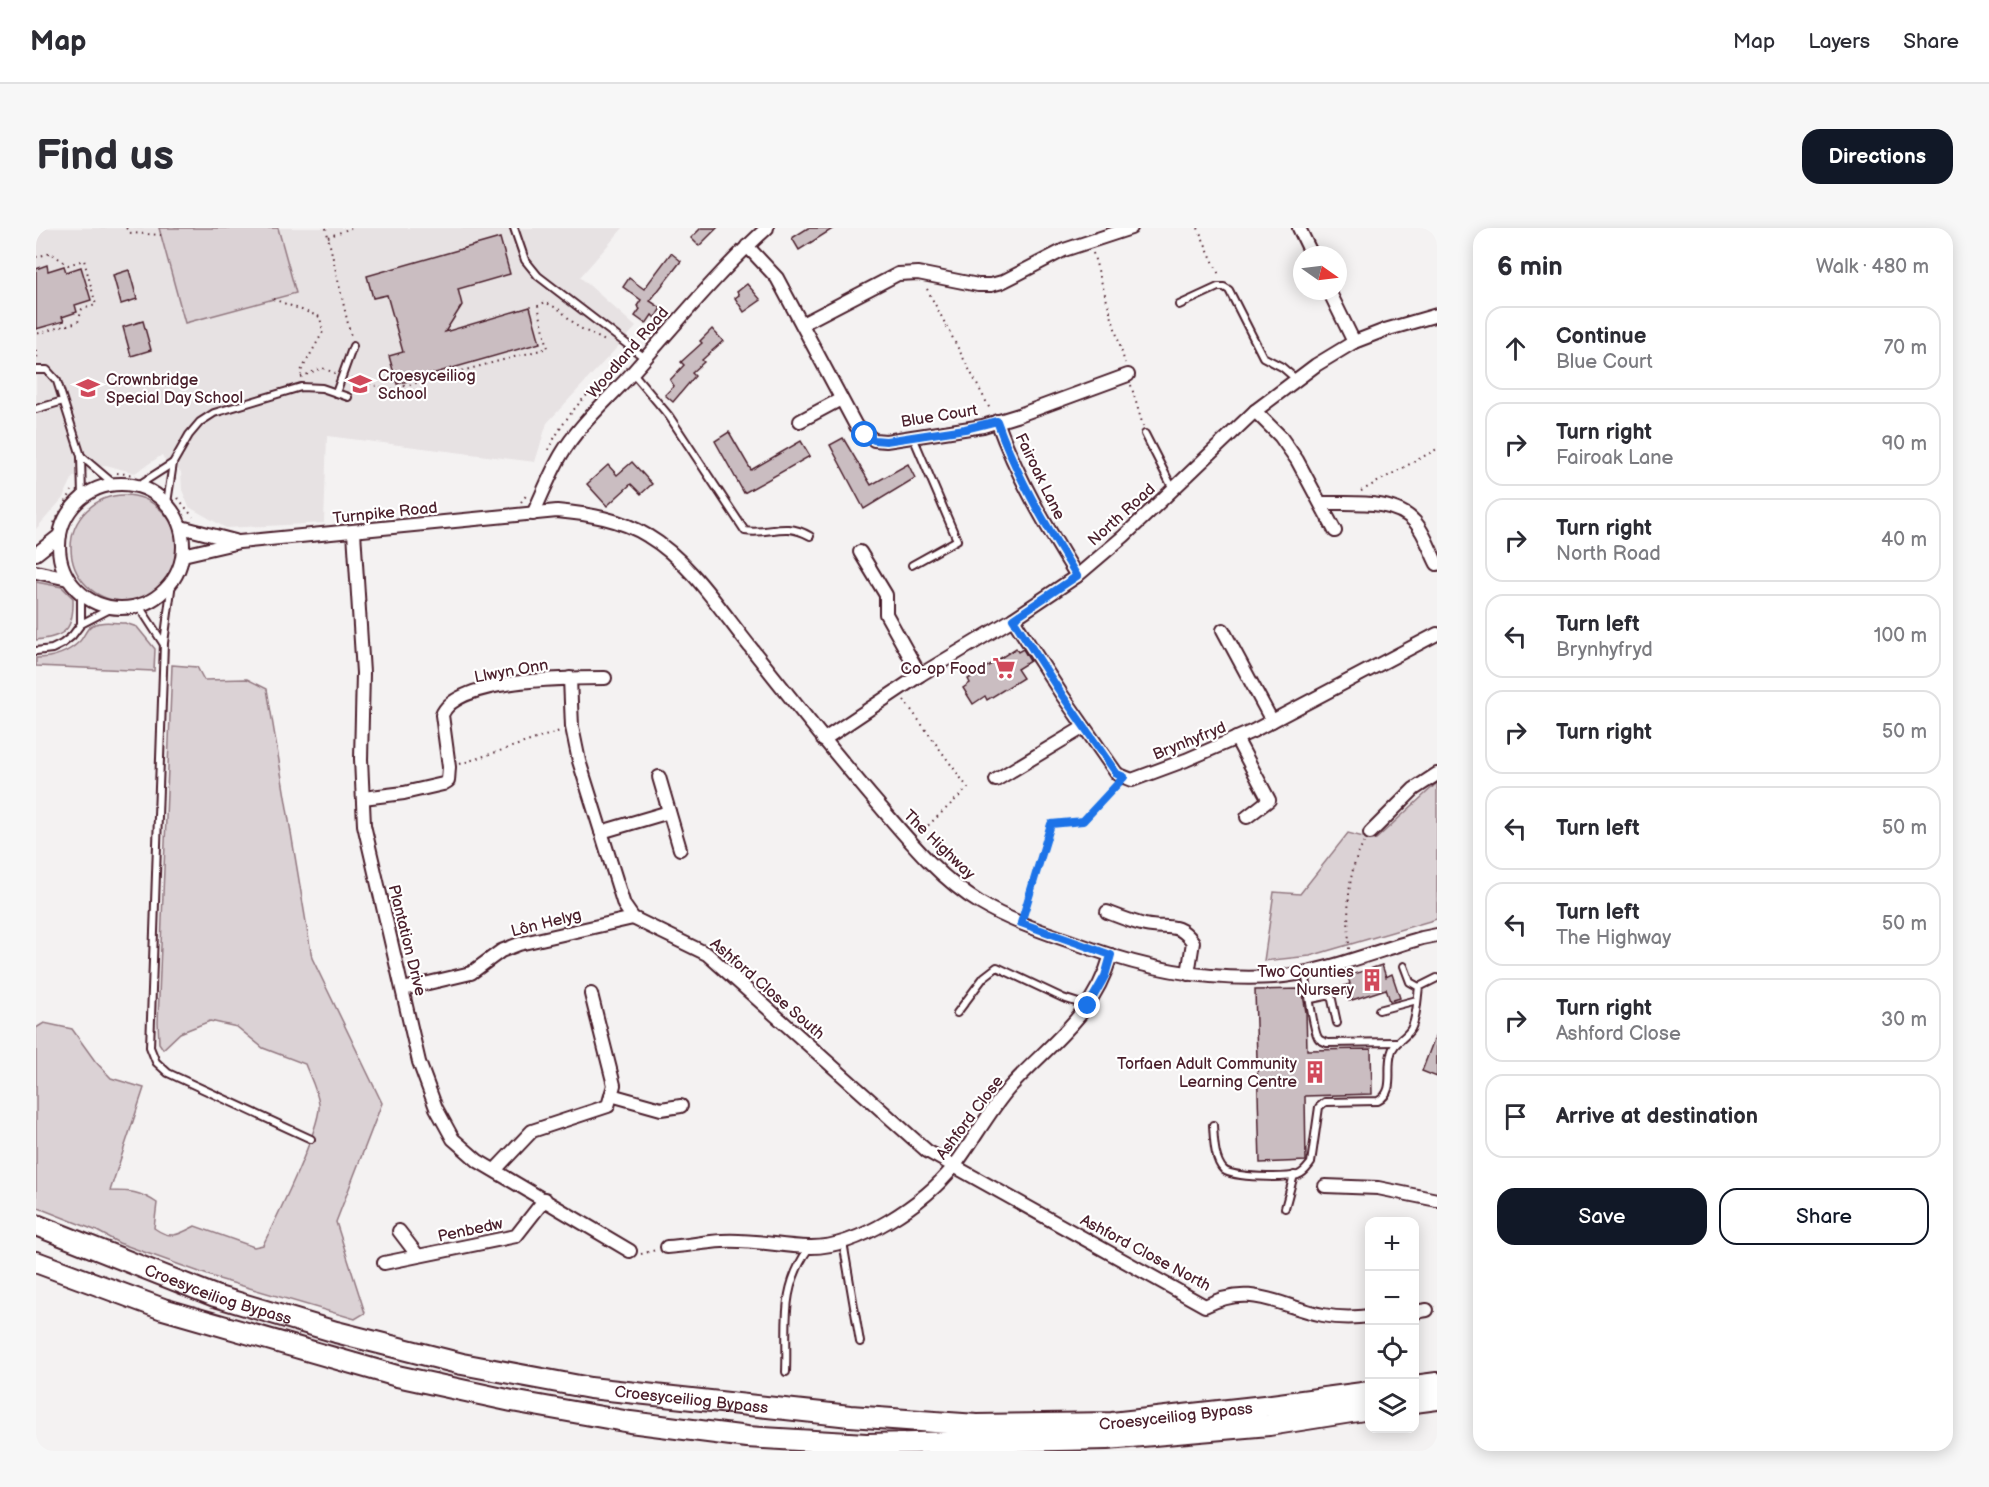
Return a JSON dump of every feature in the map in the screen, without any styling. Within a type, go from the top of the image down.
[{"type":"highway","name":"Croesyceiliog Bypass","points":[[36,1225],[215,1296],[336,1332],[451,1361],[590,1388],[850,1416],[977,1425],[1112,1423],[1365,1393]]},
{"type":"highway","name":"Croesyceiliog Bypass","points":[[36,1262],[163,1309],[398,1376],[512,1401],[630,1422],[747,1437],[866,1444],[1107,1438],[1269,1425],[1365,1410]]},
{"type":"highway","points":[[1419,1385],[1437,1383]]},
{"type":"highway","points":[[1419,1401],[1437,1399]]},
{"type":"street","name":"Woodland Road","points":[[533,514],[565,449],[633,372],[641,354],[767,228]]},
{"type":"street","points":[[802,324],[898,274],[918,273],[978,285],[991,285],[1002,282],[1064,250],[1131,228]]},
{"type":"street","points":[[1299,228],[1308,246]]},
{"type":"street","name":"Blue Court","points":[[747,246],[777,278],[856,426],[874,440],[886,441],[965,429],[997,421],[1128,375]]},
{"type":"street","points":[[1333,300],[1354,342]]},
{"type":"street","name":"North Road","points":[[823,740],[920,675],[1013,619],[1077,576],[1173,490],[1256,411],[1296,379],[1354,342],[1385,330],[1437,315]]},
{"type":"street","points":[[800,421],[841,399]]},
{"type":"street","points":[[1256,411],[1290,448],[1335,531]]},
{"type":"street","name":"Fairoak Lane","points":[[997,421],[1026,492],[1077,576]]},
{"type":"street","points":[[36,554],[82,498],[115,479],[136,481],[171,500],[181,527],[183,555],[179,569],[163,593],[139,606],[112,608],[96,603],[81,593],[69,579],[62,565],[56,531]]},
{"type":"street","points":[[1321,503],[1376,505],[1402,512],[1416,523],[1437,564]]},
{"type":"street","name":"The Highway","points":[[533,514],[557,511],[581,513],[629,526],[649,536],[673,555],[694,577],[823,740],[911,841],[948,879],[978,902],[1006,918],[1142,965],[1188,974],[1263,977],[1305,973],[1437,935]]},
{"type":"street","name":"Turnpike Road","points":[[183,555],[240,542],[533,514]]},
{"type":"street","name":"Turnpike Road","points":[[181,527],[240,542]]},
{"type":"street","name":"Plantation Drive","points":[[354,532],[363,673],[361,759],[368,849],[419,1062],[436,1108],[453,1139],[478,1161],[630,1251]]},
{"type":"street","points":[[860,552],[886,595],[886,614],[920,675]]},
{"type":"street","points":[[36,572],[69,579]]},
{"type":"street","points":[[1013,619],[1117,774],[1124,777]]},
{"type":"street","points":[[1223,630],[1272,721]]},
{"type":"street","name":"Brynhyfryd","points":[[1124,777],[1132,780],[1236,738],[1437,634]]},
{"type":"street","points":[[570,678],[572,727],[579,760],[624,905],[633,918]]},
{"type":"street","name":"Llwyn Onn","points":[[450,767],[442,715],[445,707],[460,698],[482,689],[534,680],[605,678]]},
{"type":"street","points":[[996,780],[1084,727]]},
{"type":"street","points":[[1236,738],[1269,800],[1247,817]]},
{"type":"street","points":[[363,798],[404,793],[443,784],[448,781],[450,767]]},
{"type":"street","points":[[1370,833],[1414,789],[1437,774]]},
{"type":"street","points":[[659,777],[680,849]]},
{"type":"street","points":[[601,832],[669,812]]},
{"type":"street","points":[[1107,912],[1146,925],[1179,928],[1187,934],[1193,942],[1188,974]]},
{"type":"street","name":"Lôn Helyg","points":[[403,989],[471,973],[501,951],[519,944],[633,918]]},
{"type":"street","name":"Ashford Close South","points":[[633,918],[707,954],[909,1137],[927,1151],[954,1166]]},
{"type":"street","name":"Ashford Close","points":[[668,1247],[721,1241],[763,1242],[810,1248],[843,1241],[885,1225],[918,1201],[954,1166],[995,1105],[1088,1006],[1105,976],[1111,955]]},
{"type":"street","points":[[495,1170],[532,1131],[608,1106],[614,1085],[591,994]]},
{"type":"street","points":[[611,1095],[661,1109],[681,1106]]},
{"type":"street","name":"Ashford Close North","points":[[954,1166],[1205,1306],[1216,1300],[1239,1296],[1263,1296],[1321,1315],[1365,1316]]},
{"type":"street","points":[[1325,1186],[1378,1188],[1437,1200]]},
{"type":"street","name":"Penbedw","points":[[384,1263],[516,1236],[545,1199]]},
{"type":"street","points":[[399,1231],[418,1256]]},
{"type":"lane","points":[[514,228],[525,260],[538,276],[641,354]]},
{"type":"lane","points":[[1179,305],[1210,291],[1224,287],[1229,290],[1263,357],[1282,367],[1296,379]]},
{"type":"lane","points":[[336,393],[353,346]]},
{"type":"lane","points":[[36,370],[47,370],[57,381],[81,456],[82,498]]},
{"type":"lane","points":[[633,372],[669,416],[745,531],[762,532],[773,528],[787,528],[800,530],[810,536]]},
{"type":"lane","points":[[171,500],[173,463],[189,435],[200,422],[214,413],[301,387],[315,387],[348,397]]},
{"type":"lane","points":[[36,409],[63,401]]},
{"type":"lane","points":[[1145,434],[1173,490]]},
{"type":"lane","points":[[912,565],[957,540],[913,437]]},
{"type":"lane","points":[[81,456],[115,479]]},
{"type":"lane","points":[[136,481],[173,463]]},
{"type":"lane","points":[[172,582],[164,643],[150,1047],[156,1062],[168,1073],[311,1139]]},
{"type":"lane","points":[[81,593],[81,624]]},
{"type":"lane","points":[[139,606],[164,643]]},
{"type":"lane","points":[[36,651],[52,649],[62,644],[81,624],[112,608]]},
{"type":"lane","points":[[1404,966],[1410,982],[1419,987]]},
{"type":"lane","points":[[957,1013],[984,977],[997,967],[1063,998],[1088,1006]]},
{"type":"lane","points":[[1305,973],[1311,999],[1314,1031],[1320,1040],[1327,1043],[1397,1042]]},
{"type":"lane","points":[[1419,987],[1437,978]]},
{"type":"lane","points":[[1213,1125],[1217,1158],[1224,1169],[1234,1174],[1294,1175],[1306,1171],[1311,1163],[1319,1107],[1325,1102],[1378,1101],[1386,1096],[1389,1089],[1389,1061],[1392,1049],[1412,1027],[1419,987]]},
{"type":"lane","points":[[1311,999],[1331,995],[1337,1023]]},
{"type":"lane","points":[[1379,1010],[1417,1000]]},
{"type":"lane","points":[[1285,1208],[1294,1175]]},
{"type":"lane","points":[[843,1241],[860,1342]]},
{"type":"lane","points":[[786,1372],[788,1296],[800,1262],[810,1248]]},
{"type":"path","points":[[126,228],[131,233],[161,235]]},
{"type":"path","points":[[326,228],[353,346]]},
{"type":"path","points":[[328,237],[351,228]]},
{"type":"path","points":[[1198,228],[1224,287]]},
{"type":"path","points":[[1090,241],[1145,434]]},
{"type":"path","points":[[36,257],[51,253],[68,265],[84,260],[96,305],[82,309],[78,322],[36,334]]},
{"type":"path","points":[[918,273],[997,421]]},
{"type":"path","points":[[273,299],[320,317],[323,332],[301,371],[301,387]]},
{"type":"path","points":[[301,376],[322,368],[390,390],[548,348],[538,306],[545,302],[560,310],[578,327],[608,342]]},
{"type":"path","points":[[546,453],[560,426],[573,409],[641,354]]},
{"type":"path","points":[[1337,503],[1437,449]]},
{"type":"path","points":[[115,479],[136,481]]},
{"type":"path","points":[[56,531],[74,485]]},
{"type":"path","points":[[513,505],[521,502],[532,488]]},
{"type":"path","points":[[171,500],[199,520]]},
{"type":"path","points":[[897,690],[968,788],[911,841]]},
{"type":"path","points":[[450,767],[572,727]]},
{"type":"path","points":[[1021,923],[1051,824],[1083,821],[1124,777]]},
{"type":"path","points":[[1350,959],[1348,908],[1355,857],[1370,833]]},
{"type":"path","points":[[630,1251],[642,1254],[668,1247]]},
{"type":"shaded area","name":"Croesyceiliog School","points":[[36,228],[623,228],[580,277],[636,327],[547,423],[535,462],[327,436],[324,523],[226,528],[189,507],[182,490],[181,472],[165,461],[162,455],[135,473],[106,465],[73,477],[63,498],[36,529]]},
{"type":"shaded area","points":[[159,228],[278,228],[296,293],[185,323]]},
{"type":"shaded area","points":[[124,495],[144,499],[162,510],[173,528],[177,548],[173,568],[162,586],[144,597],[124,601],[104,597],[86,586],[75,568],[71,548],[75,528],[86,510],[104,499]]},
{"type":"shaded area","points":[[36,582],[62,587],[73,598],[70,624],[66,630],[55,637],[36,640]]},
{"type":"shaded area","points":[[125,623],[137,627],[155,649],[154,671],[36,666],[36,658],[65,652],[80,641],[89,627],[95,624]]},
{"type":"shaded area","points":[[172,665],[197,667],[204,680],[247,679],[267,689],[312,958],[382,1103],[336,1222],[365,1313],[355,1319],[219,1279],[119,1243],[97,1231],[36,1207],[36,1028],[44,1023],[72,1029],[95,1061],[111,1078],[144,1088],[110,1191],[134,1192],[157,1203],[154,1228],[165,1234],[179,1234],[195,1226],[254,1247],[263,1245],[297,1174],[318,1115],[318,1099],[305,1064],[263,1048],[237,1027],[210,1021],[180,1033],[163,1049],[159,1043]]},
{"type":"shaded area","points":[[1437,783],[1437,919],[1310,956],[1264,961],[1274,892],[1300,894],[1348,833],[1375,840]]},
{"type":"building","points":[[701,228],[717,228],[699,246],[691,238]]},
{"type":"building","points":[[808,228],[834,228],[799,250],[792,238]]},
{"type":"building","points":[[500,238],[510,274],[458,289],[462,305],[445,332],[530,307],[540,343],[397,384],[389,356],[403,352],[387,295],[373,298],[367,276]]},
{"type":"building","points":[[671,253],[681,261],[650,301],[661,308],[655,318],[652,315],[646,324],[635,316],[640,309],[637,306],[641,300],[623,287],[629,278],[644,289]]},
{"type":"building","points":[[47,265],[48,271],[64,266],[66,272],[81,267],[91,300],[75,305],[77,312],[62,317],[64,321],[36,329],[36,269]]},
{"type":"building","points":[[129,270],[137,299],[121,304],[113,275]]},
{"type":"building","points":[[747,284],[761,300],[744,312],[735,298],[739,295],[737,292]]},
{"type":"building","points":[[143,321],[151,350],[131,356],[123,327]]},
{"type":"building","points":[[712,329],[723,341],[702,360],[704,362],[692,373],[695,376],[673,402],[665,395],[674,386],[670,380],[684,365],[681,362],[702,343],[700,341]]},
{"type":"building","points":[[729,432],[751,470],[801,441],[810,456],[744,493],[715,441]]},
{"type":"building","points":[[843,438],[871,485],[908,464],[915,478],[864,509],[830,445]]},
{"type":"building","points":[[632,462],[652,484],[641,494],[631,484],[607,506],[587,484],[608,465],[617,475]]},
{"type":"building","points":[[1016,648],[1018,652],[1023,649],[1030,661],[1017,669],[1023,678],[987,700],[985,696],[973,704],[963,688],[970,683],[968,679]]},
{"type":"building","name":"Two Counties Nursery","points":[[1382,965],[1386,977],[1392,974],[1400,998],[1390,1001],[1386,989],[1349,1001],[1344,986],[1350,984],[1348,976]]},
{"type":"building","name":"Torfaen Adult Community Learning Centre","points":[[1302,989],[1306,1012],[1307,1050],[1371,1049],[1372,1094],[1305,1096],[1306,1161],[1260,1163],[1255,990]]},
{"type":"building","points":[[1437,1034],[1437,1077],[1422,1071]]},
{"type":"place","name":"Croesyceiliog School","points":[[360,384]]},
{"type":"place","name":"Crownbridge Special Day School","points":[[88,388]]},
{"type":"place","name":"Co-op Food","points":[[1004,668]]},
{"type":"place","name":"Two Counties Nursery","points":[[1372,980]]},
{"type":"place","name":"Torfaen Adult Community Learning Centre","points":[[1315,1072]]},
{"type":"route","points":[[865,435],[874,440],[886,441],[983,426],[997,421],[1026,492],[1077,576],[1013,619],[1117,774],[1124,777],[1083,821],[1051,824],[1021,923],[1111,955],[1105,976],[1088,1006]]}]
